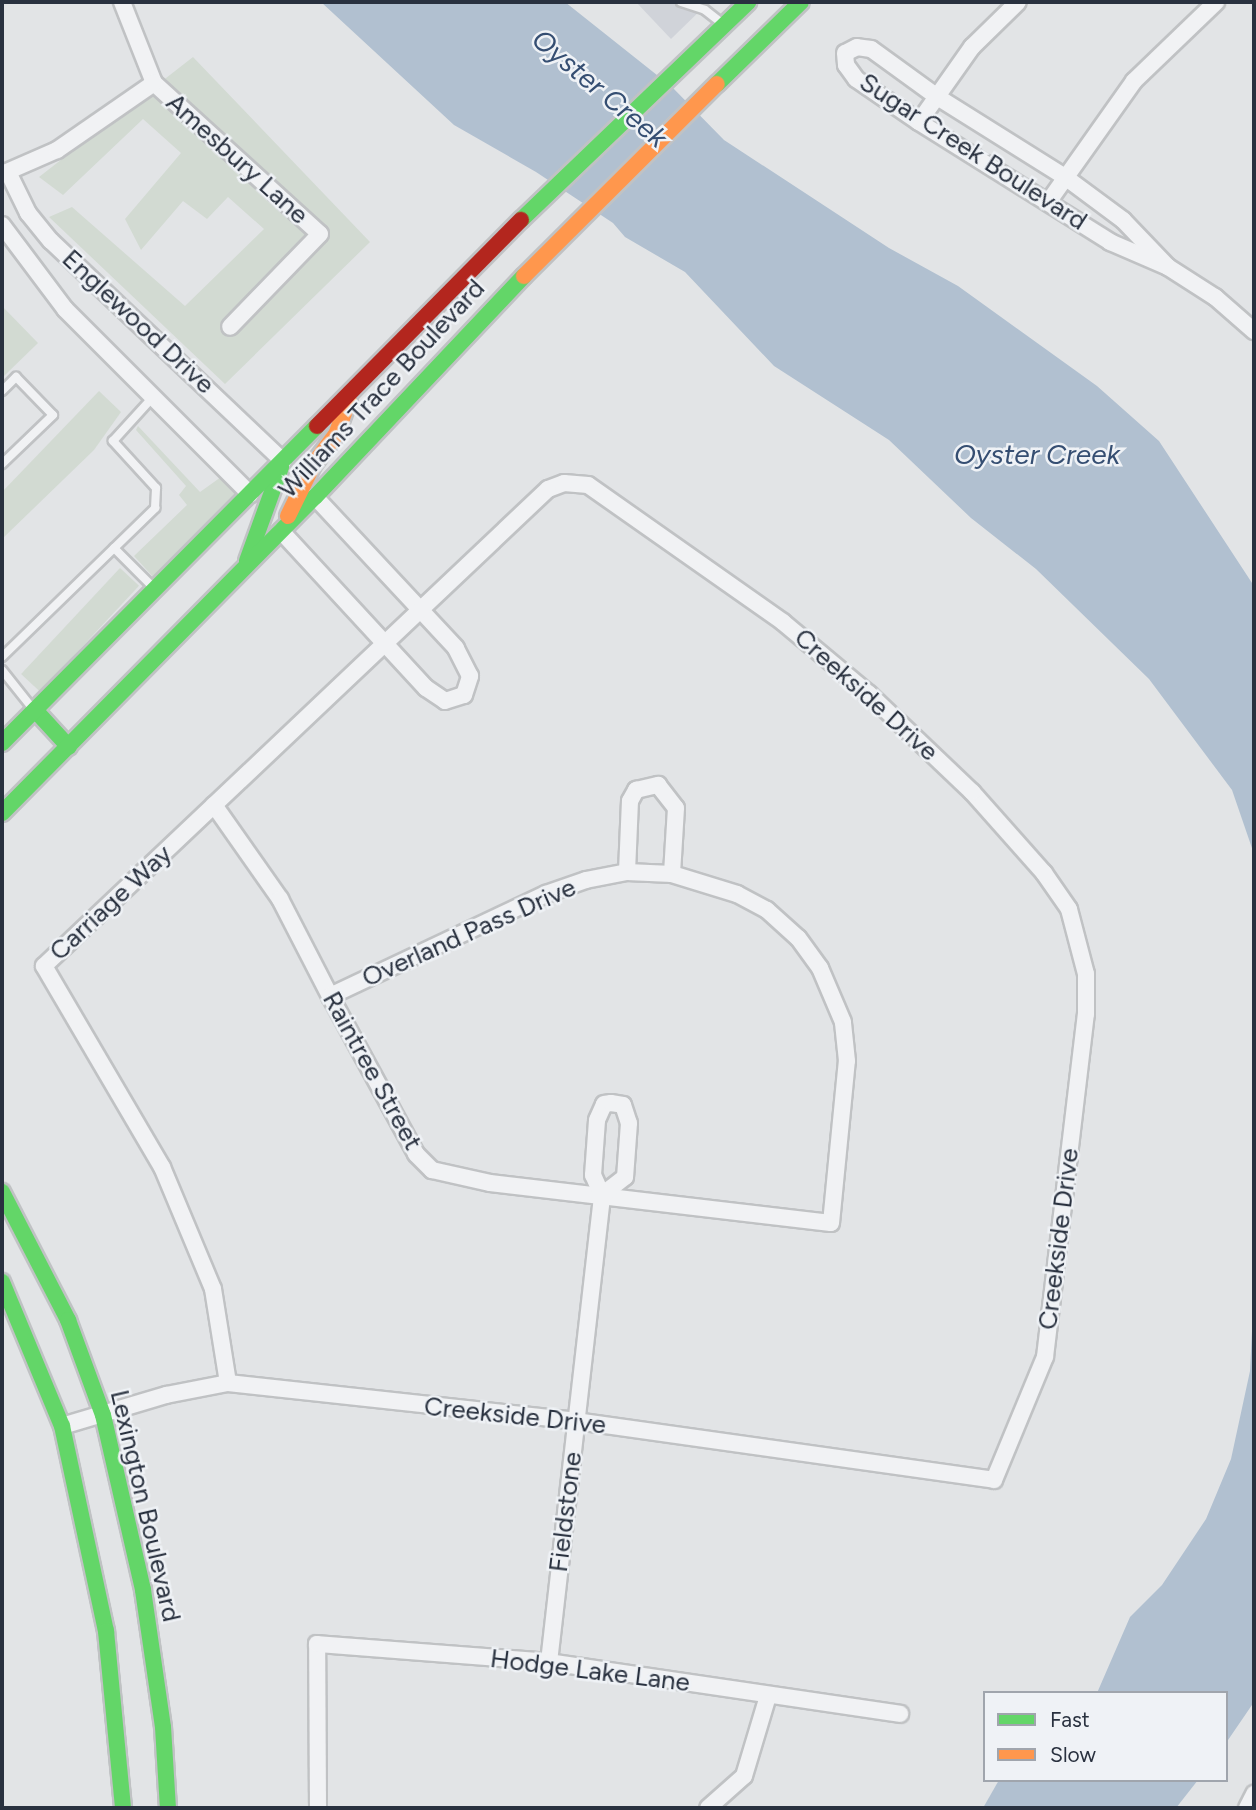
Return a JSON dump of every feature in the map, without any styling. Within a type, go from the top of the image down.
[{"type":"main road","name":"Williams Trace Boulevard","points":[[2,743],[533,208],[748,2]]},
{"type":"main road","name":"Williams Trace Boulevard","points":[[2,813],[314,497],[565,232],[801,2]]},
{"type":"main road","points":[[281,531],[313,465],[336,435],[352,392]]},
{"type":"main road","points":[[244,568],[283,461]]},
{"type":"main road","points":[[35,710],[69,747]]},
{"type":"main road","name":"Lexington Boulevard","points":[[2,1192],[68,1320],[103,1415],[143,1590],[163,1727],[168,1808]]},
{"type":"main road","points":[[2,1282],[62,1426],[106,1631],[123,1808]]},
{"type":"street","name":"Amesbury Lane","points":[[122,2],[154,83],[320,234],[230,327]]},
{"type":"street","points":[[919,122],[972,47],[1018,2]]},
{"type":"street","points":[[1049,201],[1134,82],[1216,2]]},
{"type":"street","name":"Sugar Creek Boulevard","points":[[1168,267],[1123,220],[1065,177],[936,96],[872,49],[857,47],[845,53],[846,65],[856,79],[919,122],[1049,201],[1110,242],[1168,267],[1216,297],[1254,331]]},
{"type":"street","points":[[5,173],[57,150],[154,83]]},
{"type":"street","name":"Englewood Drive","points":[[5,173],[28,213],[51,240],[283,461]]},
{"type":"street","name":"Englewood Drive","points":[[2,225],[65,309],[250,494]]},
{"type":"street","name":"Creekside Drive","points":[[62,1426],[166,1395],[228,1384],[576,1421],[994,1480],[1045,1357],[1086,1014],[1079,938],[1069,909],[1044,873],[972,792],[869,695],[783,622],[588,485],[564,483],[548,489],[419,608]]},
{"type":"street","points":[[281,531],[382,643],[436,696],[445,701],[464,695],[470,676],[468,666],[419,608],[314,497]]},
{"type":"street","name":"Carriage Way","points":[[228,1384],[213,1289],[162,1167],[44,966],[419,608]]},
{"type":"street","points":[[627,872],[630,801],[645,785],[657,785],[668,793],[676,808],[672,874]]},
{"type":"street","name":"Raintree Street","points":[[214,805],[280,900],[416,1154],[432,1170],[490,1184],[831,1223]]},
{"type":"street","name":"Overland Pass Drive","points":[[330,996],[546,894],[627,872],[672,874],[717,886],[767,910],[798,938],[820,968],[843,1022],[847,1061],[831,1223]]},
{"type":"street","name":"Fieldstone","points":[[549,1662],[602,1195],[593,1175],[597,1120],[604,1104],[611,1103],[623,1105],[629,1124],[625,1177],[602,1195]]},
{"type":"street","name":"Hodge Lake Lane","points":[[318,1808],[317,1644],[549,1662],[900,1714]]},
{"type":"street","points":[[708,1808],[744,1776],[768,1696]]},
{"type":"street","points":[[1247,1808],[1254,1794]]},
{"type":"lane","points":[[681,2],[705,10],[724,25]]},
{"type":"lane","points":[[2,390],[16,377],[52,415],[2,464]]},
{"type":"lane","points":[[2,657],[157,503],[156,488],[113,441],[153,397]]},
{"type":"lane","points":[[114,548],[155,589]]},
{"type":"lane","points":[[2,670],[35,710]]},
{"type":"shaded area","points":[[636,2],[709,2],[671,39]]},
{"type":"shaded area","points":[[193,57],[370,242],[225,384],[49,217],[72,207],[185,306],[264,229],[228,197],[207,219],[183,201],[141,250],[125,219],[181,153],[143,119],[63,195],[39,177]]},
{"type":"shaded area","points":[[2,306],[38,343],[2,378]]},
{"type":"shaded area","points":[[99,391],[121,412],[94,450],[2,539],[2,492]]},
{"type":"shaded area","points":[[138,426],[200,492],[221,477],[237,495],[156,580],[134,556],[187,505],[179,495],[186,486],[136,430]]},
{"type":"shaded area","points":[[120,568],[139,586],[40,692],[21,674]]},
{"type":"water","name":"Oyster Creek","points":[[321,2],[565,2],[672,87],[724,140],[889,248],[958,286],[1097,386],[1159,441],[1254,586],[1254,854],[1232,790],[1149,679],[1036,569],[971,518],[889,440],[774,366],[685,272],[625,237],[613,223],[536,172],[454,125]]},
{"type":"water","points":[[1254,1291],[1254,1702],[1228,1740],[1228,1691],[1098,1691],[1130,1617],[1162,1585],[1206,1519],[1231,1459],[1250,1371]]},
{"type":"water","points":[[998,1782],[1196,1782],[1176,1808],[983,1808]]},
{"type":"traffic: fast","points":[[521,220],[748,2]]},
{"type":"traffic: fast","points":[[717,84],[801,2]]},
{"type":"traffic: fast","points":[[2,813],[315,497],[524,276]]},
{"type":"traffic: fast","points":[[2,743],[317,426]]},
{"type":"traffic: fast","points":[[247,561],[281,467]]},
{"type":"traffic: fast","points":[[35,710],[69,747]]},
{"type":"traffic: fast","points":[[2,1192],[68,1320],[103,1415],[143,1590],[163,1727],[168,1808]]},
{"type":"traffic: fast","points":[[2,1282],[62,1426],[106,1631],[123,1808]]},
{"type":"traffic: slow","points":[[524,276],[717,84]]},
{"type":"traffic: slow","points":[[288,516],[313,465],[336,435],[349,400]]},
{"type":"traffic: jam","points":[[317,426],[521,220]]}]
